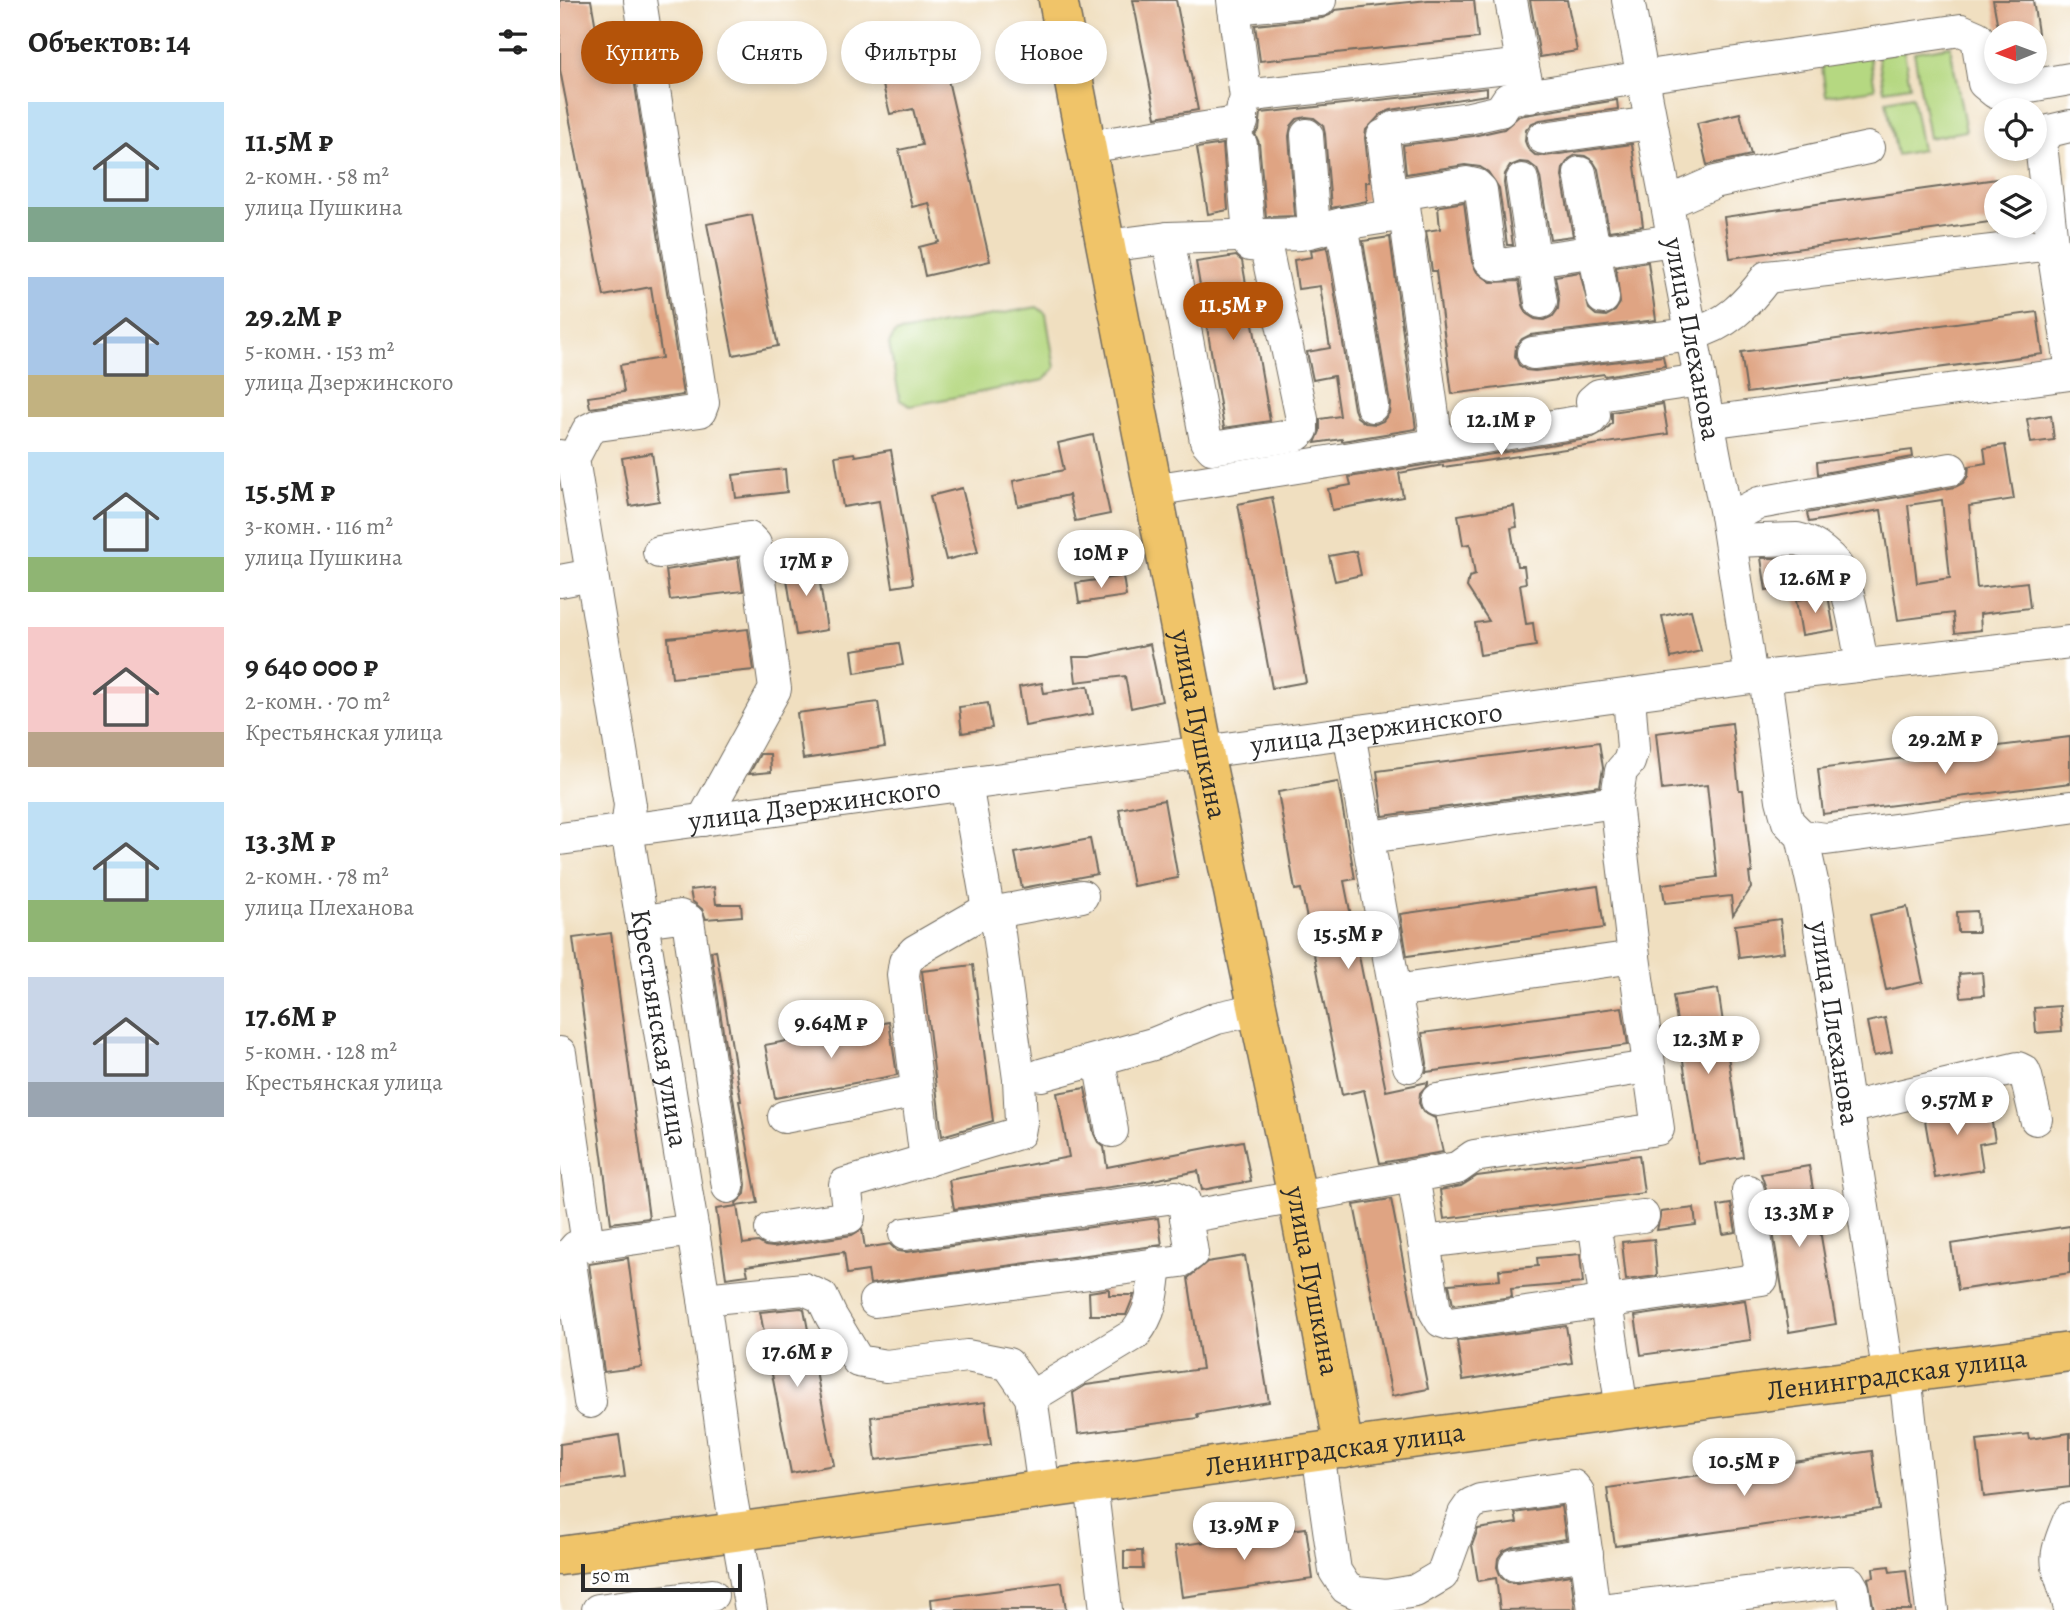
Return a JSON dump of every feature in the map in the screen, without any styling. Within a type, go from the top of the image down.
[{"type":"main road","name":"улица Пушкина","points":[[1058,0],[1204,752],[1297,1197],[1331,1450]]},
{"type":"main road","name":"Ленинградская улица","points":[[560,1556],[1622,1410],[2070,1352]]},
{"type":"street","points":[[566,458],[588,430],[598,425],[700,411],[703,403],[640,0]]},
{"type":"street","points":[[1087,148],[1242,122],[1246,98],[1233,4],[1320,0]]},
{"type":"street","points":[[1511,0],[1527,82]]},
{"type":"street","name":"улица Плеханова","points":[[1628,0],[1782,800],[1788,822],[1802,836],[1815,895],[1849,1108],[1897,1376],[1932,1610]]},
{"type":"street","points":[[1246,98],[1253,95],[1502,67],[1527,82],[1643,78],[1961,30],[1977,37],[1984,83],[1995,92],[2070,79]]},
{"type":"street","points":[[1437,444],[1388,132],[1500,111],[1508,99],[1527,82]]},
{"type":"street","points":[[1543,138],[1651,123]]},
{"type":"street","points":[[2070,126],[2049,131],[2041,144],[2052,244],[2070,358]]},
{"type":"street","points":[[1307,135],[1372,406]]},
{"type":"street","points":[[1168,238],[1206,441],[1213,448],[1297,435],[1302,430],[1302,419],[1268,252],[1262,246],[1250,245],[1241,145]]},
{"type":"street","points":[[1667,203],[1715,182],[1868,148]]},
{"type":"street","points":[[1580,173],[1603,298]]},
{"type":"street","points":[[1522,180],[1541,302]]},
{"type":"street","points":[[1399,215],[1406,193],[1467,183],[1476,185],[1481,190],[1490,260],[1500,265],[1674,240]]},
{"type":"street","points":[[1106,246],[1168,238],[1301,234],[1399,215]]},
{"type":"street","points":[[1533,353],[1692,334],[1711,329],[1747,304],[1767,277],[2052,244]]},
{"type":"street","points":[[1708,422],[2070,373]]},
{"type":"street","points":[[1153,490],[1590,420],[1594,415],[1593,398],[1599,395],[1700,380]]},
{"type":"street","points":[[1271,439],[1275,470]]},
{"type":"street","name":"Крестьянская улица","points":[[566,458],[592,575],[629,805],[627,830],[704,1299],[751,1610]]},
{"type":"street","points":[[1863,666],[1842,574],[1832,561],[1807,541],[1729,528],[1740,513],[1759,503],[1951,469]]},
{"type":"street","points":[[659,552],[750,538],[755,544],[775,688],[703,820]]},
{"type":"street","points":[[560,581],[592,575]]},
{"type":"street","name":"улица Дзержинского","points":[[560,839],[1758,678],[2070,642]]},
{"type":"street","points":[[1186,1217],[1457,1168],[1474,1156],[1658,1129],[1616,802],[1622,771],[1629,762],[1633,749],[1629,695]]},
{"type":"street","points":[[1349,733],[1409,1066]]},
{"type":"street","points":[[771,1228],[849,1217],[845,1184],[1019,1133],[1019,1079],[992,910],[966,784]]},
{"type":"street","points":[[1369,837],[1616,802]]},
{"type":"street","points":[[1802,836],[1826,839],[2070,807]]},
{"type":"street","points":[[926,1161],[903,975],[905,962],[915,951],[992,910],[1082,896]]},
{"type":"street","points":[[642,921],[680,916],[688,920],[728,1187]]},
{"type":"street","points":[[1395,991],[1634,957]]},
{"type":"street","points":[[1041,1075],[1099,1061],[1153,1044],[1217,1018],[1258,1009]]},
{"type":"street","points":[[560,1054],[588,1245]]},
{"type":"street","points":[[1099,1061],[1112,1130]]},
{"type":"street","points":[[1437,1100],[1648,1066]]},
{"type":"street","points":[[1849,1108],[2018,1068],[2024,1071],[2026,1076],[2036,1119]]},
{"type":"street","points":[[784,1117],[917,1091]]},
{"type":"street","points":[[1413,1176],[1435,1311],[1437,1317],[1450,1324],[1762,1279],[1748,1191]]},
{"type":"street","points":[[875,1301],[1181,1261],[1192,1254],[1184,1201],[1175,1197],[905,1234]]},
{"type":"street","points":[[1424,1242],[1643,1216]]},
{"type":"street","points":[[1594,1222],[1622,1410]]},
{"type":"street","points":[[590,1402],[569,1255],[576,1247],[692,1230]]},
{"type":"street","points":[[1031,1397],[1135,1334],[1146,1321],[1152,1302],[1156,1263]]},
{"type":"street","points":[[704,1299],[804,1289],[822,1297],[858,1361],[886,1366],[967,1356],[1008,1364],[1031,1397],[1044,1489]]},
{"type":"street","points":[[1331,1450],[1335,1571],[1346,1588],[1357,1593],[1386,1596],[1415,1591],[1441,1575],[1464,1514],[1471,1504],[1492,1498],[1573,1486],[1578,1492],[1594,1610]]},
{"type":"street","points":[[1091,1483],[1105,1610]]},
{"type":"street","points":[[2070,1518],[2055,1558],[2070,1609]]},
{"type":"street","points":[[1515,1566],[1587,1554]]},
{"type":"street","points":[[1601,1610],[1841,1582],[1849,1582],[1853,1589],[1856,1610]]},
{"type":"street","points":[[598,1610],[712,1595]]},
{"type":"green space","points":[[1950,46],[1966,131],[1929,138],[1914,52]]},
{"type":"green space","points":[[1904,51],[1910,86],[1884,90],[1878,56]]},
{"type":"green space","points":[[1869,52],[1875,89],[1826,96],[1821,60]]},
{"type":"green space","points":[[1912,96],[1922,150],[1897,155],[1886,101]]},
{"type":"green space","points":[[1037,307],[1046,314],[1055,368],[1044,380],[910,406],[900,400],[889,344],[895,333]]},
{"type":"building","points":[[560,0],[591,0],[595,21],[581,21],[581,84],[635,84],[683,395],[590,408],[588,397],[624,392],[620,365],[662,358],[651,287],[604,296],[560,70]]},
{"type":"building","points":[[1133,0],[1176,0],[1198,110],[1156,117]]},
{"type":"building","points":[[1428,0],[1474,0],[1478,38],[1260,61],[1255,25],[1322,18],[1335,10]]},
{"type":"building","points":[[1530,0],[1567,0],[1577,51],[1540,57]]},
{"type":"building","points":[[1993,0],[2033,0],[2036,21],[1997,21]]},
{"type":"building","points":[[883,84],[949,84],[990,261],[925,276],[919,247],[939,242],[929,203],[912,207],[899,150],[922,145],[913,109],[890,114]]},
{"type":"building","points":[[1487,88],[1487,95],[1391,110],[1381,114],[1366,130],[1370,182],[1366,182],[1367,201],[1331,208],[1323,125],[1314,118],[1297,119],[1291,126],[1289,136],[1295,216],[1266,217],[1259,143],[1255,134],[1259,130],[1261,113]]},
{"type":"building","points":[[1617,100],[1618,109],[1532,123],[1526,130],[1525,141],[1528,149],[1535,155],[1545,156],[1632,144],[1643,226],[1609,231],[1598,169],[1593,161],[1585,156],[1576,155],[1569,159],[1563,168],[1562,176],[1573,236],[1550,239],[1537,169],[1529,163],[1520,162],[1510,166],[1504,183],[1513,245],[1507,245],[1499,188],[1488,172],[1480,167],[1465,165],[1406,174],[1403,145],[1473,136],[1504,129],[1519,116]]},
{"type":"building","points":[[1740,113],[1751,155],[1707,165],[1697,123]]},
{"type":"building","points":[[1223,144],[1228,210],[1208,214],[1197,148]]},
{"type":"building","points":[[1984,181],[1984,223],[1730,258],[1724,217]]},
{"type":"building","points":[[1464,202],[1472,262],[1477,272],[1491,282],[1519,281],[1523,305],[1527,314],[1535,319],[1544,320],[1553,316],[1558,309],[1555,276],[1580,272],[1589,309],[1596,315],[1606,316],[1615,311],[1620,303],[1616,267],[1648,262],[1656,320],[1530,335],[1516,346],[1515,356],[1519,365],[1526,370],[1535,371],[1663,356],[1665,366],[1452,394],[1436,271],[1432,271],[1426,231],[1440,229],[1438,207],[1435,207]]},
{"type":"building","points":[[752,215],[778,346],[733,355],[707,224]]},
{"type":"building","points":[[1390,237],[1416,429],[1315,443],[1320,431],[1320,419],[1340,416],[1334,376],[1313,380],[1307,352],[1330,348],[1320,286],[1298,289],[1294,260],[1312,257],[1311,250],[1327,247],[1354,409],[1357,417],[1365,423],[1376,424],[1383,421],[1389,413],[1390,403],[1363,241]]},
{"type":"building","points":[[1236,256],[1242,261],[1270,421],[1224,428],[1196,262]]},
{"type":"building","points":[[2037,312],[2043,354],[1747,393],[1741,352]]},
{"type":"building","points":[[1663,404],[1668,434],[1399,473],[1403,497],[1332,510],[1328,489],[1351,485],[1349,477],[1593,438],[1604,432],[1612,423],[1612,412]]},
{"type":"building","points":[[2051,415],[2054,440],[2031,443],[2027,419]]},
{"type":"building","points":[[1093,435],[1110,514],[1075,521],[1069,495],[1018,506],[1013,481],[1064,470],[1058,443]]},
{"type":"building","points":[[2005,445],[2014,499],[1969,506],[1977,588],[2027,582],[2030,608],[1980,614],[1981,630],[1955,633],[1953,613],[1898,620],[1881,510],[1809,522],[1807,513],[1955,487],[1963,483],[1968,476],[1969,466],[1986,463],[1984,448]],"holes":[[[1942,500],[1950,578],[1917,583],[1908,505]]]},
{"type":"building","points":[[891,450],[913,584],[893,587],[879,501],[843,507],[835,456],[854,453],[855,456]]},
{"type":"building","points":[[1912,450],[1913,457],[1818,474],[1817,462]]},
{"type":"building","points":[[652,453],[659,501],[630,506],[622,458]]},
{"type":"building","points":[[785,469],[787,492],[736,498],[733,475]]},
{"type":"building","points":[[962,488],[978,552],[946,560],[930,496]]},
{"type":"building","points":[[1272,497],[1306,682],[1272,688],[1238,504]]},
{"type":"building","points":[[1514,506],[1517,527],[1511,528],[1517,566],[1524,566],[1526,583],[1520,584],[1526,624],[1533,623],[1536,646],[1480,655],[1475,623],[1489,621],[1467,587],[1469,577],[1475,575],[1470,544],[1463,545],[1458,515]]},
{"type":"building","points":[[1356,551],[1361,575],[1335,581],[1329,556]]},
{"type":"building","points":[[738,558],[743,591],[670,600],[666,570]]},
{"type":"building","points":[[1761,558],[1781,558],[1786,587],[1766,590]]},
{"type":"building","points":[[817,562],[827,630],[796,635],[785,567]]},
{"type":"building","points":[[1123,576],[1126,596],[1079,603],[1076,583]]},
{"type":"building","points":[[1828,595],[1834,630],[1802,635],[1796,600]]},
{"type":"building","points":[[1691,610],[1701,651],[1671,658],[1662,616]]},
{"type":"building","points":[[748,629],[754,670],[672,678],[668,638]]},
{"type":"building","points":[[899,643],[903,665],[855,673],[852,650]]},
{"type":"building","points":[[1150,644],[1162,701],[1131,708],[1125,676],[1076,682],[1073,657],[1090,657]]},
{"type":"building","points":[[1042,683],[1044,693],[1088,686],[1093,714],[1025,726],[1019,687]]},
{"type":"building","points":[[878,702],[885,747],[803,759],[797,713]]},
{"type":"building","points":[[988,703],[992,728],[962,733],[959,707]]},
{"type":"building","points":[[1732,723],[1739,790],[1743,790],[1752,873],[1749,873],[1751,888],[1733,915],[1731,896],[1665,903],[1662,884],[1717,877],[1707,785],[1662,790],[1656,733]]},
{"type":"building","points":[[2070,737],[2070,783],[1823,814],[1818,769]]},
{"type":"building","points":[[1599,742],[1603,768],[1600,786],[1383,816],[1377,771]]},
{"type":"building","points":[[760,754],[770,754],[771,772],[749,774]]},
{"type":"building","points":[[1338,782],[1355,879],[1344,881],[1386,1091],[1428,1082],[1420,1093],[1419,1103],[1423,1112],[1435,1118],[1443,1152],[1380,1163],[1364,1090],[1342,1095],[1301,889],[1295,890],[1278,792]]},
{"type":"building","points":[[1164,800],[1178,878],[1133,886],[1119,809]]},
{"type":"building","points":[[1090,839],[1097,874],[1022,888],[1015,853]]},
{"type":"building","points":[[1598,886],[1604,928],[1407,956],[1400,914]]},
{"type":"building","points":[[714,887],[716,904],[741,904],[742,916],[706,919],[702,909],[692,901],[690,890]]},
{"type":"building","points":[[1907,907],[1923,982],[1886,990],[1870,915]]},
{"type":"building","points":[[1977,911],[1978,932],[1958,932],[1957,912]]},
{"type":"building","points":[[1780,919],[1784,952],[1739,958],[1735,925]]},
{"type":"building","points":[[611,933],[649,1218],[611,1223],[573,938]]},
{"type":"building","points":[[716,950],[758,1203],[737,1206],[736,1203],[745,1194],[746,1184],[711,951]]},
{"type":"building","points":[[973,965],[993,1121],[942,1136],[922,971]]},
{"type":"building","points":[[1982,972],[1984,995],[1961,997],[1959,974]]},
{"type":"building","points":[[1718,989],[1743,1157],[1699,1164],[1673,996]]},
{"type":"building","points":[[2060,1006],[2062,1031],[2036,1033],[2034,1008]]},
{"type":"building","points":[[1622,1007],[1628,1045],[1426,1072],[1422,1033]]},
{"type":"building","points":[[1885,1018],[1892,1052],[1874,1056],[1867,1022]]},
{"type":"building","points":[[889,1022],[897,1075],[775,1098],[765,1045]]},
{"type":"building","points":[[1085,1088],[1094,1134],[1104,1147],[1107,1167],[1243,1141],[1251,1181],[1202,1190],[1198,1171],[1153,1181],[954,1209],[949,1180],[1069,1157],[1057,1093]]},
{"type":"building","points":[[1971,1098],[1974,1114],[1990,1111],[1995,1141],[1979,1144],[1983,1170],[1935,1178],[1923,1109]]},
{"type":"building","points":[[1639,1155],[1644,1193],[1444,1219],[1440,1190],[1461,1186],[1477,1176]]},
{"type":"building","points":[[1809,1166],[1836,1324],[1789,1332],[1766,1188],[1761,1174]]},
{"type":"building","points":[[1391,1199],[1428,1389],[1392,1396],[1354,1205]]},
{"type":"building","points":[[1731,1204],[1736,1232],[1723,1234],[1718,1206]]},
{"type":"building","points":[[737,1206],[743,1244],[758,1242],[773,1247],[852,1235],[862,1229],[865,1248],[890,1244],[897,1251],[907,1252],[1158,1218],[1162,1245],[870,1284],[868,1271],[847,1274],[844,1252],[746,1266],[748,1275],[726,1278],[716,1209]]},
{"type":"building","points":[[1694,1208],[1696,1225],[1657,1230],[1661,1212]]},
{"type":"building","points":[[2070,1226],[2070,1273],[1958,1290],[1951,1244]]},
{"type":"building","points":[[1654,1239],[1657,1276],[1626,1280],[1622,1242]]},
{"type":"building","points":[[1580,1254],[1583,1283],[1511,1289],[1512,1297],[1453,1305],[1449,1284],[1500,1280],[1499,1270],[1538,1266],[1537,1258]]},
{"type":"building","points":[[1245,1256],[1269,1402],[1197,1414],[1198,1418],[1078,1434],[1073,1393],[1086,1385],[1202,1369],[1188,1278],[1207,1262]]},
{"type":"building","points":[[628,1258],[642,1367],[604,1372],[589,1264]]},
{"type":"building","points":[[1109,1289],[1109,1295],[1134,1295],[1126,1315],[1090,1315],[1089,1292]]},
{"type":"building","points":[[1745,1300],[1751,1340],[1641,1355],[1635,1316]]},
{"type":"building","points":[[804,1309],[834,1465],[791,1473],[760,1312]]},
{"type":"building","points":[[1566,1326],[1572,1363],[1463,1380],[1457,1341]]},
{"type":"building","points":[[985,1402],[991,1445],[876,1460],[871,1417]]},
{"type":"building","points":[[2070,1433],[2070,1487],[1984,1497],[1977,1440],[2028,1434],[2029,1439]]},
{"type":"building","points":[[619,1435],[625,1477],[560,1486],[560,1444]]},
{"type":"building","points":[[1872,1451],[1880,1509],[1615,1546],[1607,1488]]},
{"type":"building","points":[[1561,1506],[1566,1539],[1512,1547],[1503,1551],[1498,1558],[1497,1567],[1501,1577],[1508,1582],[1517,1583],[1571,1575],[1575,1609],[1500,1610],[1496,1578],[1478,1581],[1472,1545],[1478,1529],[1517,1523],[1515,1513]]},
{"type":"building","points":[[1306,1528],[1313,1579],[1182,1597],[1175,1546]]},
{"type":"building","points":[[1124,1551],[1142,1551],[1143,1569],[1124,1569]]},
{"type":"building","points":[[1889,1566],[1890,1572],[1906,1570],[1911,1610],[1874,1610],[1868,1578],[1874,1577],[1873,1568]]},
{"type":"building","points":[[1062,1582],[1066,1610],[932,1610],[931,1599]]}]
